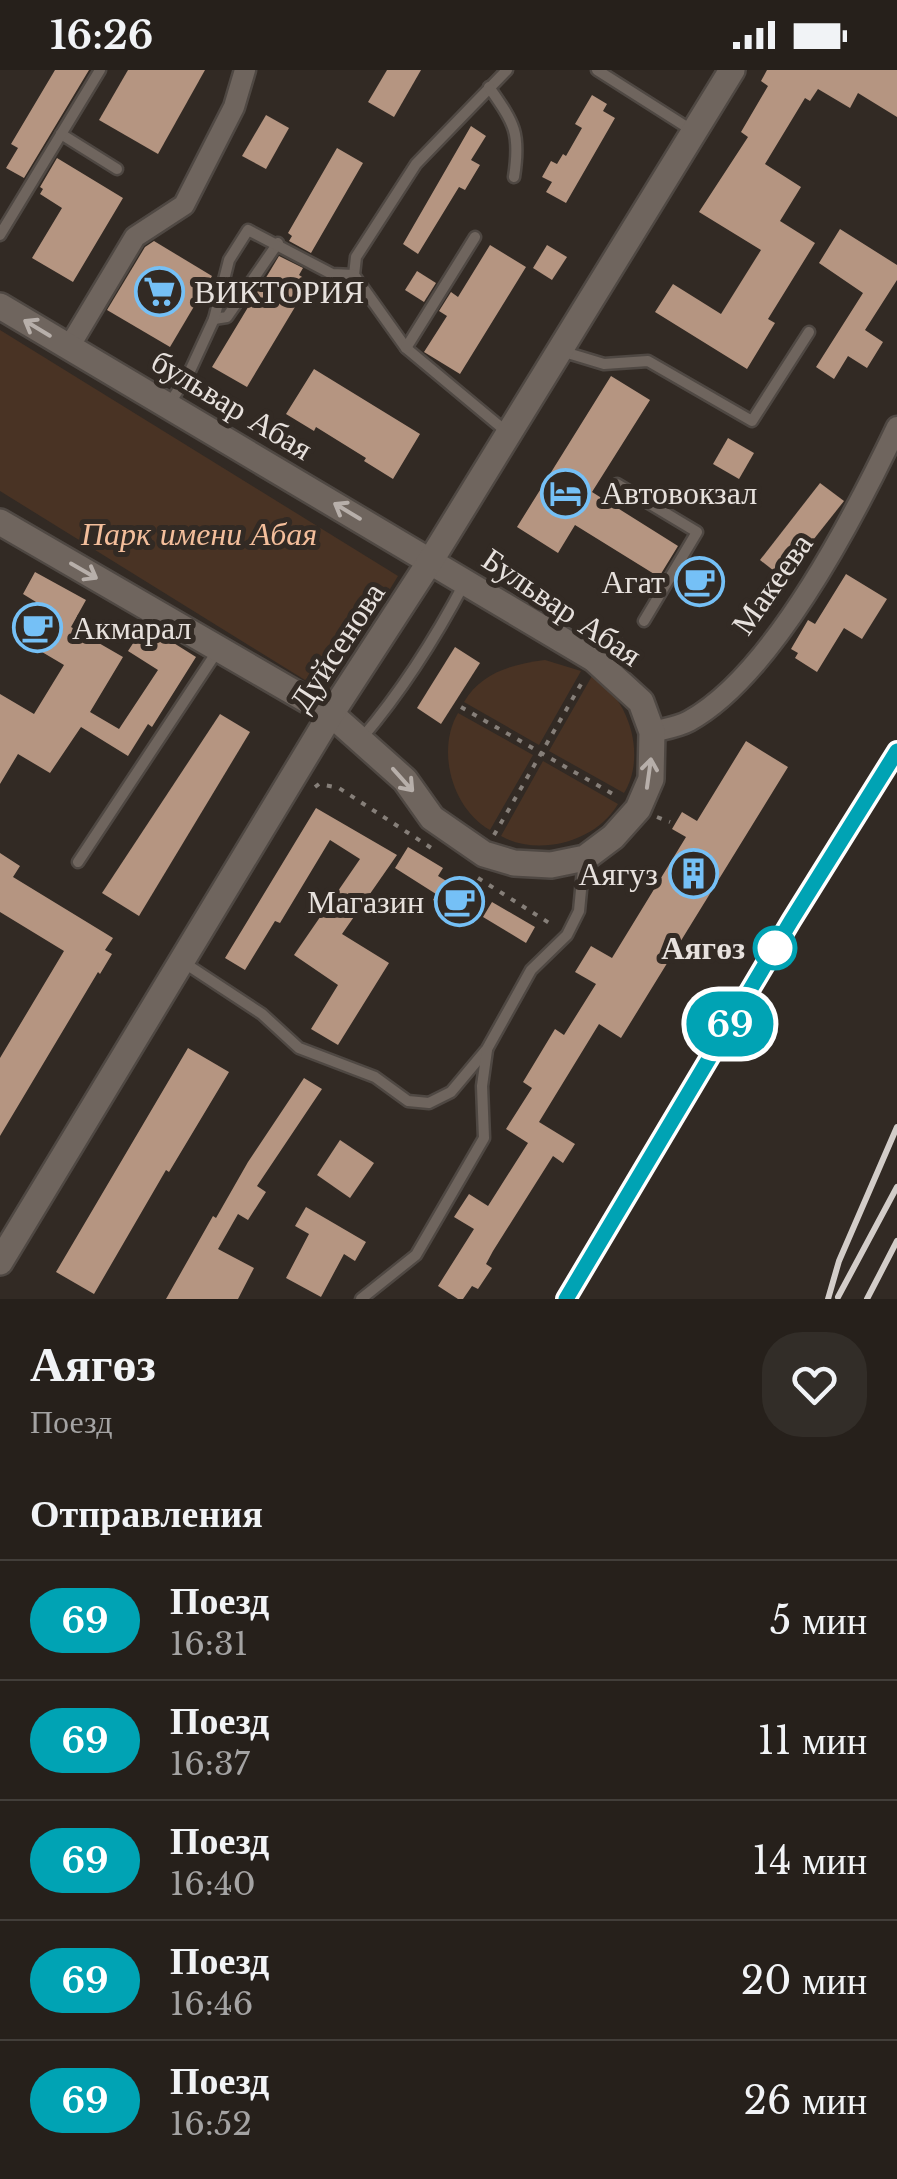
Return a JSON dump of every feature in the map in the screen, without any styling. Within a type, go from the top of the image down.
[{"type":"street","points":[[69,347],[135,236],[184,205],[234,107],[244,70]]},
{"type":"street","name":"Дуйсенова","points":[[0,1262],[7,1235],[182,961],[732,70]]},
{"type":"street","name":"бульвар Абая","points":[[0,306],[431,560]]},
{"type":"street","name":"Макеева","points":[[652,732],[687,722],[737,686],[786,622],[856,513],[897,427]]},
{"type":"street","points":[[0,522],[332,714],[405,780],[432,818],[484,854],[514,863],[551,865],[584,858],[614,837],[638,809],[651,779],[652,732]]},
{"type":"street","name":"Бульвар Абая","points":[[431,560],[594,660],[641,702],[652,732]]},
{"type":"lane","points":[[0,235],[100,70]]},
{"type":"lane","points":[[507,70],[416,164],[356,257],[354,275],[406,348],[509,434]]},
{"type":"lane","points":[[597,70],[694,132]]},
{"type":"lane","points":[[490,88],[513,121],[518,150],[514,177]]},
{"type":"lane","points":[[62,134],[116,169]]},
{"type":"lane","points":[[168,406],[214,319],[229,260],[248,230],[332,274],[354,275]]},
{"type":"lane","points":[[406,348],[475,237]]},
{"type":"lane","points":[[214,319],[227,317],[278,243]]},
{"type":"lane","points":[[560,351],[604,364],[648,361],[752,421],[808,332]]},
{"type":"lane","points":[[617,484],[697,532],[644,621]]},
{"type":"lane","points":[[361,739],[416,665],[466,581]]},
{"type":"lane","points":[[78,862],[218,649]]},
{"type":"lane","points":[[182,961],[262,1014],[299,1048],[375,1077],[408,1101],[429,1103],[451,1092],[487,1049],[531,970],[567,934],[579,911],[584,858]]},
{"type":"lane","points":[[362,1299],[416,1255],[484,1138],[482,1086],[487,1049]]},
{"type":"path","points":[[567,934],[472,874],[594,660],[624,639]]},
{"type":"path","points":[[461,708],[638,809],[670,822]]},
{"type":"path","points":[[304,796],[319,784],[339,788],[442,855]]},
{"type":"green space","name":"Парк имени Абая","points":[[0,330],[398,576],[326,693],[0,491]]},
{"type":"green space","points":[[545,660],[581,671],[539,745],[464,702],[489,677],[510,667]]},
{"type":"green space","points":[[592,676],[616,698],[630,728],[634,762],[624,793],[549,751]]},
{"type":"green space","points":[[458,713],[533,755],[490,830],[466,808],[452,778],[448,744]]},
{"type":"green space","points":[[543,761],[618,804],[596,828],[565,842],[532,845],[501,836]]},
{"type":"building","points":[[55,70],[89,70],[24,178],[6,168],[18,148],[11,144]]},
{"type":"building","points":[[128,70],[205,70],[158,154],[99,120]]},
{"type":"building","points":[[387,70],[421,70],[394,117],[368,102]]},
{"type":"building","points":[[767,70],[897,70],[897,117],[858,93],[850,108],[818,89],[810,101],[805,98],[765,164],[801,187],[780,221],[815,243],[768,319],[775,323],[747,369],[655,312],[673,284],[721,314],[761,250],[699,212],[748,137],[741,132],[768,86],[761,81]]},
{"type":"building","points":[[592,95],[607,104],[603,111],[615,118],[566,203],[546,192],[552,182],[542,177],[551,161],[557,164],[563,154],[566,156],[582,128],[575,124]]},
{"type":"building","points":[[266,115],[289,128],[266,169],[242,156]]},
{"type":"building","points":[[471,126],[486,136],[471,160],[480,165],[465,190],[459,187],[418,254],[403,244]]},
{"type":"building","points":[[337,148],[363,163],[311,253],[289,241],[292,236],[288,233]]},
{"type":"building","points":[[57,158],[123,198],[73,282],[32,258],[62,208],[40,194]]},
{"type":"building","points":[[840,229],[897,265],[897,280],[865,330],[883,342],[867,368],[848,356],[834,379],[816,367],[863,293],[819,263]]},
{"type":"building","name":"ВИКТОРИЯ","points":[[154,241],[212,276],[170,347],[107,310],[145,247]]},
{"type":"building","points":[[490,245],[526,267],[460,374],[424,352],[447,316],[439,311],[451,292],[458,297]]},
{"type":"building","points":[[547,245],[567,257],[552,280],[533,268]]},
{"type":"building","points":[[279,256],[303,268],[299,275],[310,282],[247,387],[212,367]]},
{"type":"building","points":[[417,271],[436,283],[424,302],[405,290]]},
{"type":"building","points":[[314,369],[420,434],[393,479],[316,427],[314,431],[286,414]]},
{"type":"building","points":[[611,376],[650,400],[592,492],[678,546],[659,577],[575,525],[558,553],[517,527]]},
{"type":"building","points":[[728,438],[754,453],[739,479],[713,464]]},
{"type":"building","points":[[820,483],[844,501],[783,578],[760,560]]},
{"type":"building","name":"Агат","points":[[692,558],[721,579],[703,603],[676,584]]},
{"type":"building","points":[[35,572],[86,600],[71,627],[123,657],[90,712],[119,729],[158,670],[128,651],[145,625],[196,657],[152,727],[148,724],[128,756],[81,727],[50,773],[18,754],[0,784],[0,694],[34,714],[64,665],[15,636],[36,602],[23,594]]},
{"type":"building","points":[[846,574],[887,599],[862,639],[844,628],[817,672],[795,658],[798,653],[791,649],[808,620],[815,624]]},
{"type":"building","points":[[455,647],[480,663],[441,724],[417,708]]},
{"type":"building","points":[[220,714],[250,732],[139,916],[102,893]]},
{"type":"building","points":[[746,741],[788,767],[621,1038],[599,1024],[539,1122],[575,1144],[563,1163],[553,1156],[493,1251],[486,1264],[492,1268],[478,1289],[472,1286],[463,1299],[458,1299],[438,1286],[474,1229],[454,1217],[469,1194],[488,1206],[528,1143],[506,1129],[532,1088],[523,1082],[555,1029],[564,1035],[596,984],[575,972],[591,946],[612,958],[686,837],[672,829],[682,812],[697,821]]},
{"type":"building","points":[[316,808],[397,855],[342,934],[389,963],[338,1045],[311,1029],[338,985],[294,955],[360,859],[330,840],[280,923],[275,921],[245,970],[225,958]]},
{"type":"building","points":[[408,847],[443,868],[438,876],[485,904],[473,923],[433,900],[436,894],[395,868]]},
{"type":"building","points":[[0,853],[20,866],[13,877],[113,938],[105,950],[112,954],[0,1136],[0,1058],[64,951],[0,912]]},
{"type":"building","points":[[492,902],[535,927],[526,943],[483,917]]},
{"type":"building","points":[[188,1048],[229,1072],[94,1294],[56,1272]]},
{"type":"building","points":[[304,1078],[322,1089],[257,1186],[266,1192],[248,1220],[238,1214],[218,1249],[254,1268],[238,1299],[166,1299],[213,1216],[216,1218]]},
{"type":"building","points":[[340,1140],[374,1163],[350,1198],[317,1175]]},
{"type":"building","points":[[306,1207],[366,1242],[355,1261],[344,1254],[321,1297],[286,1278],[309,1234],[295,1226]]},
{"type":"railway","points":[[566,1299],[897,751]]},
{"type":"railway","points":[[828,1299],[839,1261],[897,1127]]},
{"type":"railway","points":[[838,1297],[897,1187]]},
{"type":"railway","points":[[867,1299],[897,1241]]},
{"type":"train","name":"69","points":[[566,1299],[897,751]]},
{"type":"place","name":"ВИКТОРИЯ","points":[[159,292]]},
{"type":"place","name":"Автовокзал","points":[[566,493]]},
{"type":"place","name":"Агат","points":[[700,582]]},
{"type":"place","name":"Акмарал","points":[[37,628]]},
{"type":"place","name":"Аягуз","points":[[693,874]]},
{"type":"place","name":"Магазин","points":[[459,902]]},
{"type":"place","name":"Аягөз","points":[[775,948]]}]
